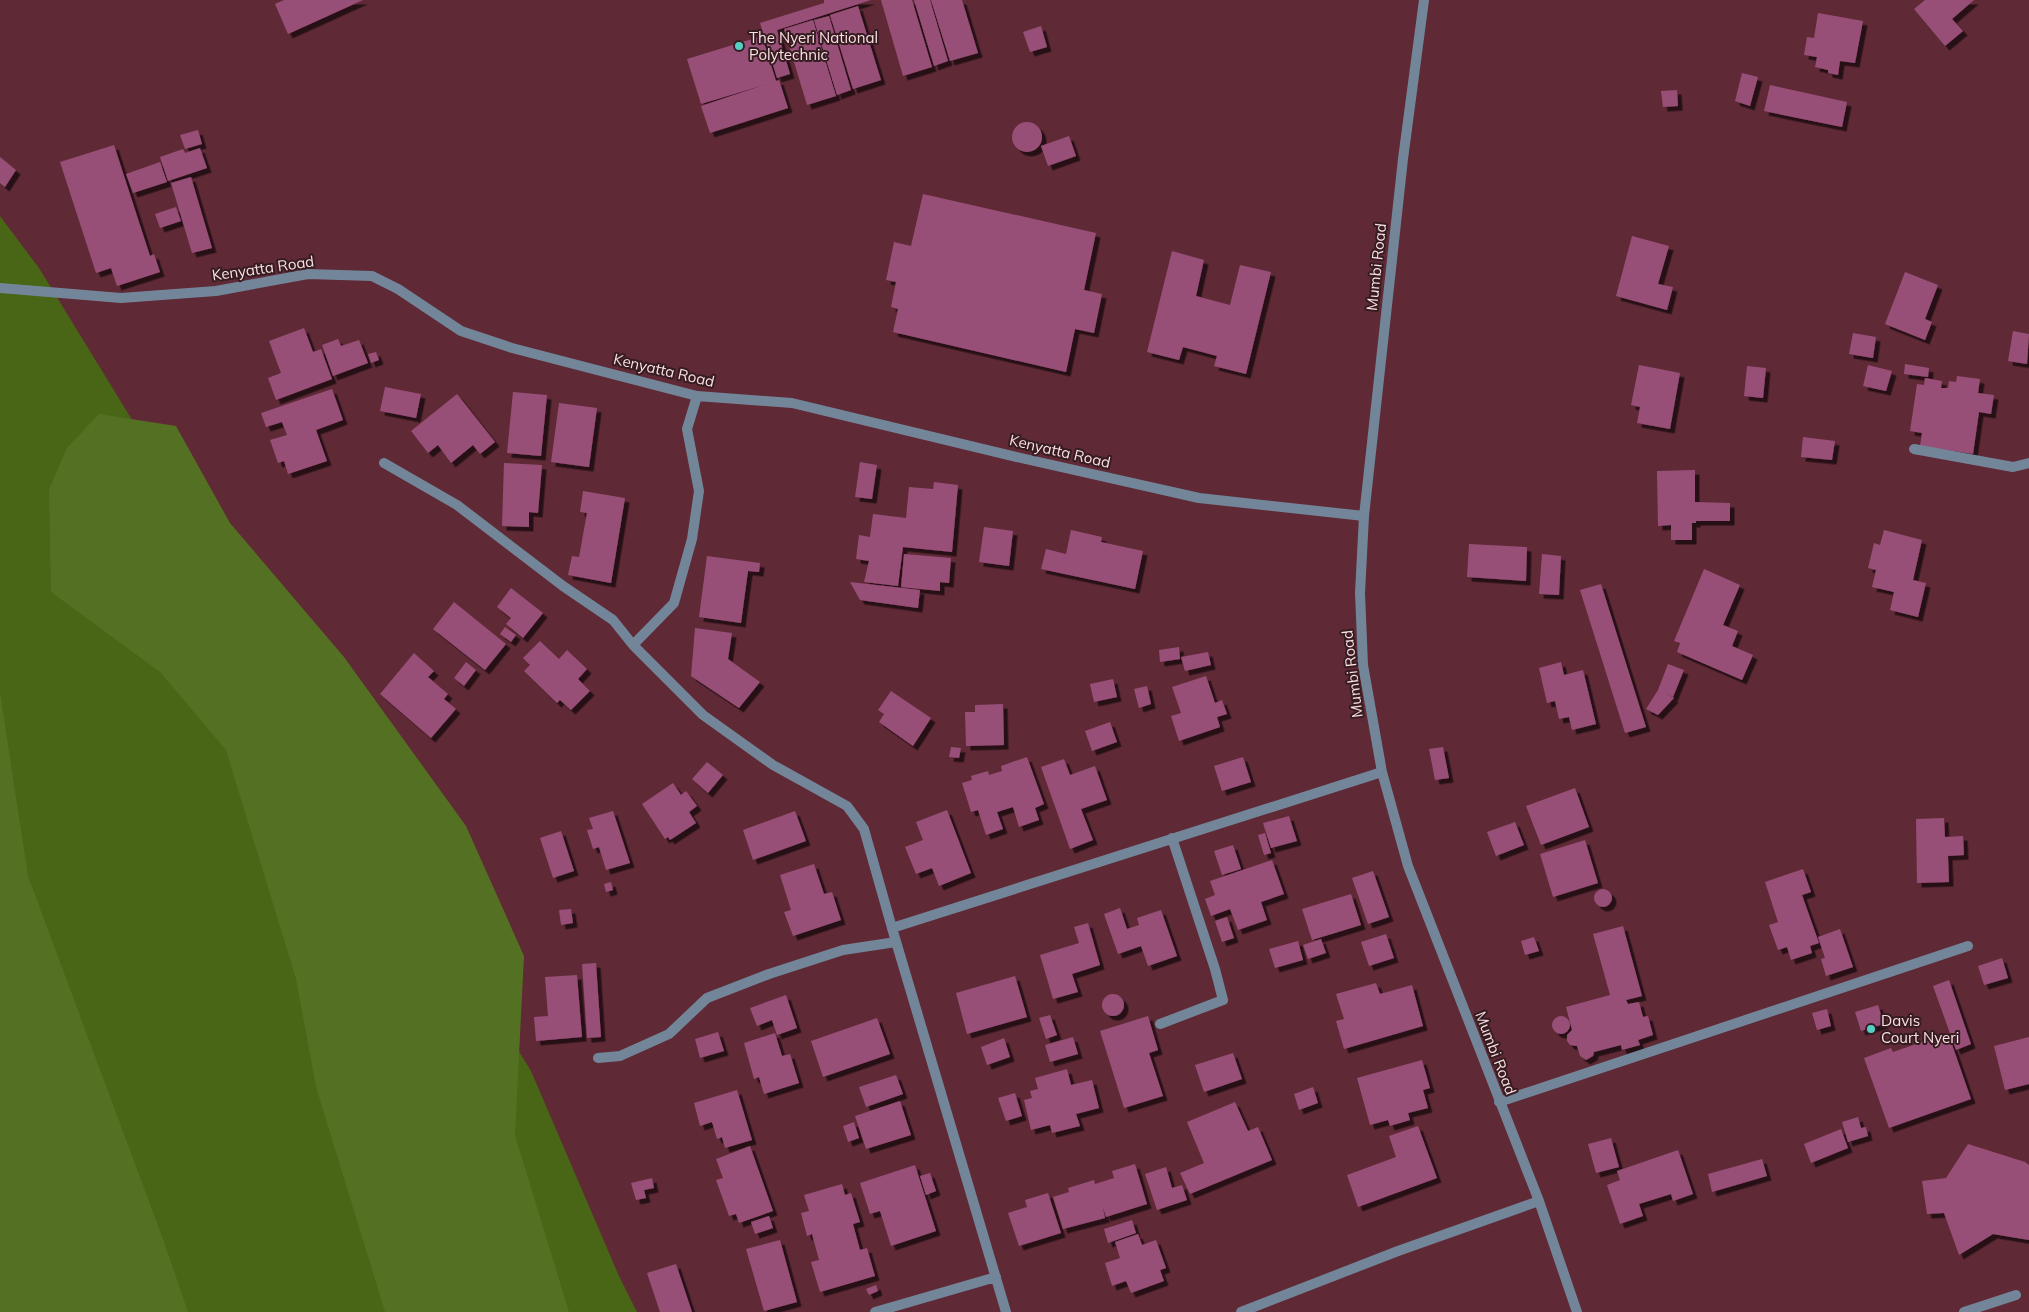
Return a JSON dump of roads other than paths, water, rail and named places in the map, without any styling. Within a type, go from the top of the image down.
[{"type":"street","name":"Mumbi Road","points":[[1424,0],[1403,159],[1364,516],[1360,593],[1363,664],[1382,772],[1408,866],[1539,1201],[1577,1312]]},
{"type":"street","name":"Kenyatta Road","points":[[0,288],[122,298],[216,291],[308,274],[372,276],[398,290],[461,331],[512,348],[697,396],[792,403],[1021,458],[1199,498],[1364,516]]},
{"type":"street","points":[[633,645],[674,603],[692,539],[699,491],[687,430],[697,396]]},
{"type":"street","points":[[1914,449],[2014,467],[2029,463]]},
{"type":"street","points":[[384,463],[458,505],[563,586],[613,620],[633,645],[703,715],[773,765],[847,806],[864,829],[1006,1312]]},
{"type":"street","points":[[892,928],[1382,772]]},
{"type":"street","points":[[1160,1024],[1223,1000],[1215,969],[1172,838]]},
{"type":"street","points":[[598,1058],[620,1056],[669,1034],[707,998],[769,974],[843,950],[896,942]]},
{"type":"street","points":[[1499,1102],[1968,946]]},
{"type":"street","points":[[1241,1312],[1398,1251],[1539,1201]]},
{"type":"street","points":[[875,1312],[996,1278]]},
{"type":"street","points":[[1964,1312],[2016,1295]]},
{"type":"place","name":"The Nyeri National Polytechnic","points":[[739,46]]},
{"type":"place","name":"Davis Court Nyeri","points":[[1871,1029]]}]
